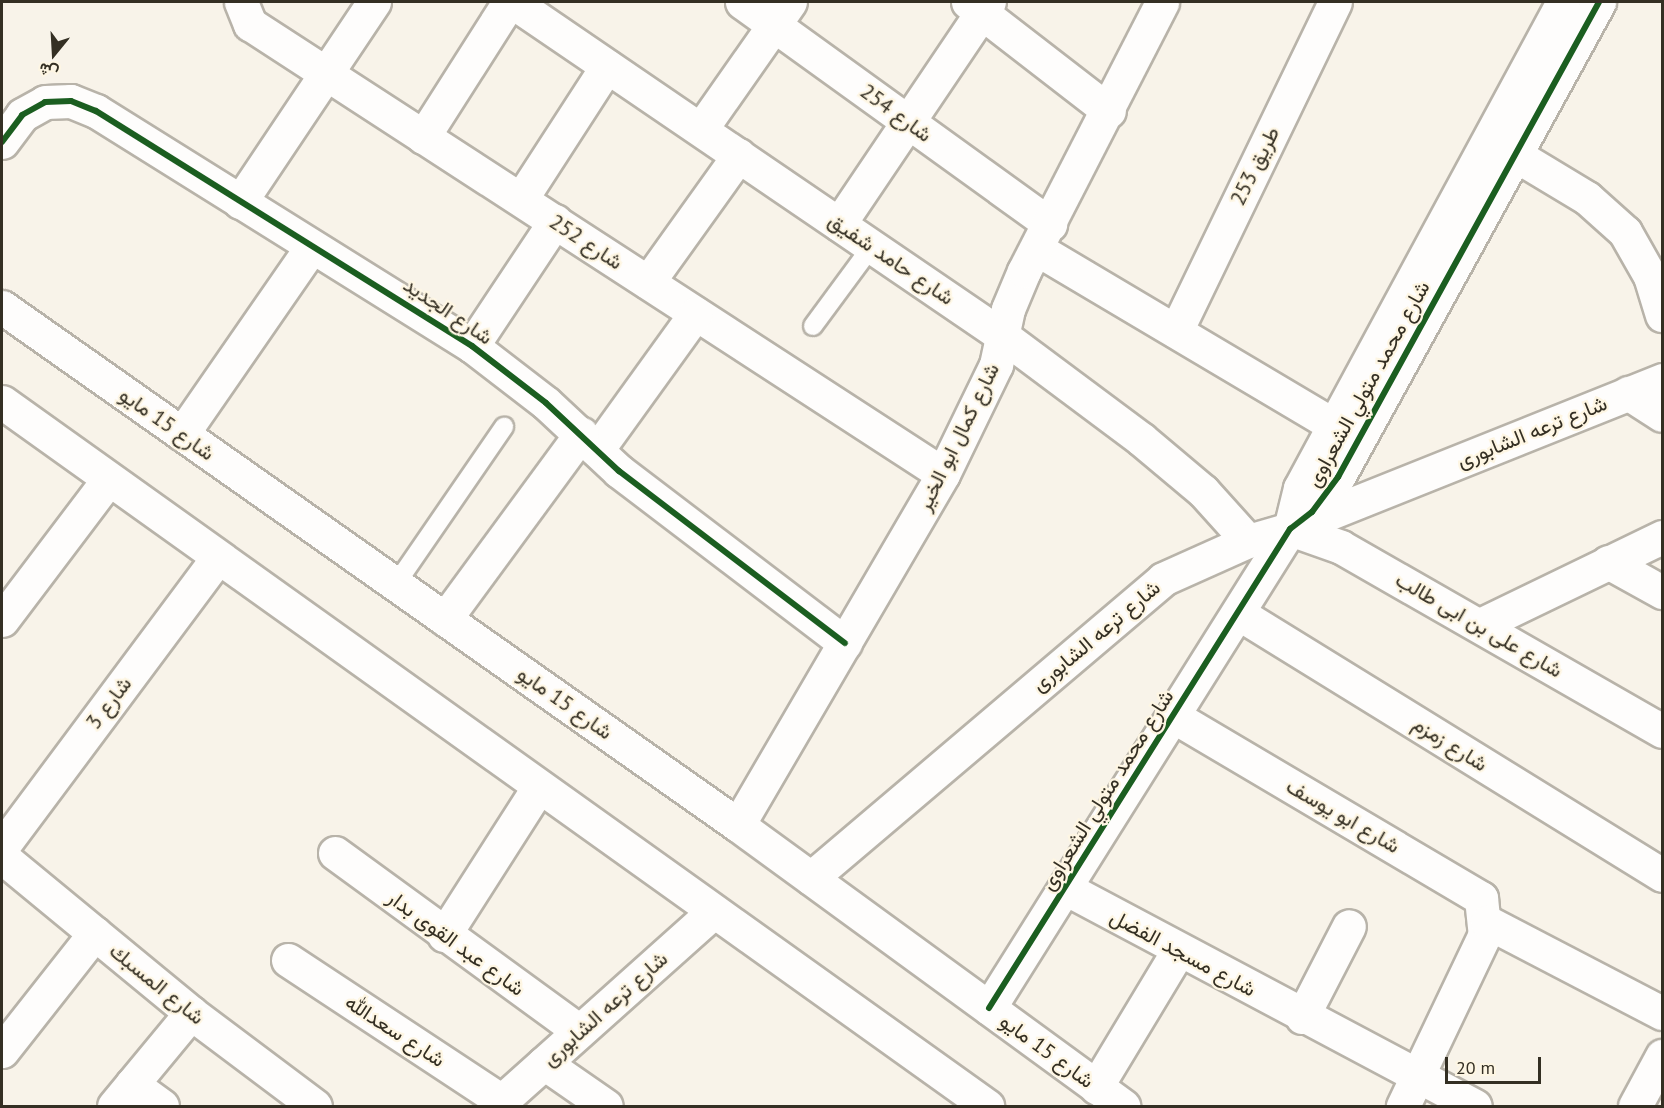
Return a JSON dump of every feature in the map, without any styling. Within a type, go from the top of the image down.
[{"type":"street","name":"شارع 252","points":[[241,2],[250,24],[943,474]]},
{"type":"street","points":[[240,202],[375,2]]},
{"type":"street","name":"شارع 254","points":[[742,2],[782,13],[1043,236],[1176,332],[1334,425]]},
{"type":"street","name":"شارع كمال ابو الخير","points":[[738,825],[943,474],[996,365],[1008,309],[1162,2]]},
{"type":"street","name":"طريق 253","points":[[1176,332],[1335,2]]},
{"type":"street","name":"شارع محمد متولي الشعراوى","points":[[989,1008],[1290,529],[1300,488],[1563,2]]},
{"type":"street","name":"شارع محمد متولي الشعراوى","points":[[1290,529],[1312,512],[1338,477],[1599,2]]},
{"type":"street","points":[[423,137],[522,4]]},
{"type":"street","name":"شارع حامد شفيق","points":[[522,4],[607,66],[1003,336],[1141,439],[1203,491],[1248,541]]},
{"type":"street","points":[[839,224],[909,122],[980,5],[1109,111]]},
{"type":"street","points":[[701,129],[782,13]]},
{"type":"street","points":[[521,199],[607,66]]},
{"type":"street","name":"شارع الجديد","points":[[2,142],[22,115],[45,102],[71,101],[96,111],[311,248],[394,294],[472,346],[589,442],[619,471],[845,643]]},
{"type":"street","points":[[1514,154],[1587,198],[1625,232],[1650,276],[1662,315]]},
{"type":"street","points":[[648,282],[739,155]]},
{"type":"street","points":[[472,346],[555,221]]},
{"type":"street","points":[[182,434],[311,248]]},
{"type":"street","name":"شارع 15 مايو","points":[[2,308],[738,825],[1123,1107]]},
{"type":"street","points":[[445,619],[695,314]]},
{"type":"street","name":"شارع ترعه الشابورى","points":[[811,878],[1163,579],[1248,541],[1290,529],[1662,380]]},
{"type":"street","points":[[1628,393],[1662,414]]},
{"type":"street","points":[[2,402],[217,559],[987,1107]]},
{"type":"street","points":[[2,620],[108,480]]},
{"type":"street","name":"شارع على بن ابى طالب","points":[[1290,529],[1341,547],[1480,624],[1662,731]]},
{"type":"street","points":[[1480,624],[1662,537]]},
{"type":"street","name":"شارع 3","points":[[2,847],[217,559]]},
{"type":"street","points":[[1608,562],[1662,592]]},
{"type":"street","name":"شارع زمزم","points":[[1238,613],[1662,875]]},
{"type":"street","name":"شارع ابو يوسف","points":[[1173,716],[1473,891],[1481,898],[1486,928]]},
{"type":"street","points":[[444,935],[538,788]]},
{"type":"street","name":"شارع عبد القوى بدار","points":[[334,853],[579,1031]]},
{"type":"street","name":"شارع المسبك","points":[[2,857],[191,1013],[315,1107]]},
{"type":"street","name":"شارع مسجد الفضل","points":[[1065,888],[1178,951],[1475,1107]]},
{"type":"street","name":"شارع ترعه الشابورى","points":[[499,1104],[714,911]]},
{"type":"street","points":[[1302,1017],[1350,926]]},
{"type":"street","points":[[1403,1107],[1486,928],[1662,1013]]},
{"type":"street","points":[[2,1051],[95,933]]},
{"type":"street","points":[[1096,1087],[1178,951]]},
{"type":"street","name":"شارع سعدالله","points":[[288,960],[499,1104]]},
{"type":"street","points":[[162,1107],[123,1095],[191,1013]]},
{"type":"street","points":[[1635,1107],[1662,1056]]},
{"type":"street","points":[[544,1063],[606,1107]]},
{"type":"lane","points":[[813,326],[872,246]]},
{"type":"lane","points":[[396,584],[504,427]]},
{"type":"cycle path","points":[[989,1008],[1290,529],[1312,512],[1338,477],[1599,2]]},
{"type":"cycle path","points":[[2,142],[22,115],[45,102],[71,101],[96,111],[472,346],[546,403],[619,471],[845,643]]}]
